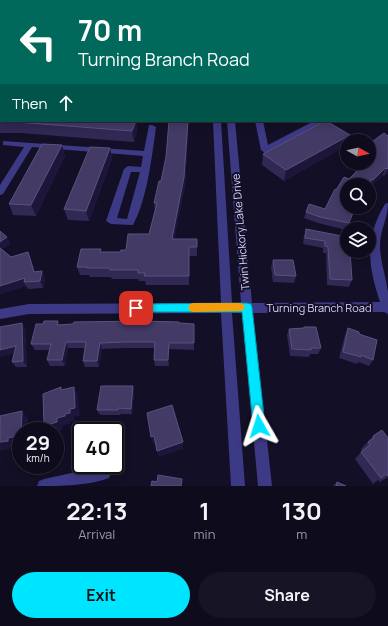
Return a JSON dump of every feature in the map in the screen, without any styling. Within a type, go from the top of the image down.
[{"type":"street","name":"Twin Hickory Lake Drive","points":[[217,122],[226,307],[238,486]]},
{"type":"street","name":"Twin Hickory Lake Drive","points":[[231,122],[247,307],[265,486]]},
{"type":"street","points":[[259,122],[265,150],[318,122]]},
{"type":"street","points":[[304,122],[311,126]]},
{"type":"street","points":[[145,170],[128,169],[111,221],[130,223],[141,190],[145,170],[148,154],[152,127]]},
{"type":"street","points":[[6,144],[148,154]]},
{"type":"street","points":[[0,192],[4,180],[29,145]]},
{"type":"street","points":[[388,206],[379,223],[375,248],[379,282],[388,308]]},
{"type":"street","name":"Turning Branch Road","points":[[0,314],[29,309],[226,307],[388,308]]},
{"type":"street","points":[[44,486],[99,474]]},
{"type":"building","points":[[16,122],[136,122],[132,131]]},
{"type":"building","points":[[169,122],[188,122],[184,177],[172,239],[197,239],[197,247],[189,247],[189,276],[144,276],[145,273],[138,273],[138,270],[110,270],[110,268],[77,267],[81,249],[101,249],[100,252],[120,252],[121,250],[126,250],[128,234],[149,234],[157,203],[154,203],[159,181],[161,181],[166,157]]},
{"type":"building","points":[[323,122],[328,122],[348,134],[340,134],[340,140],[286,170],[263,154]]},
{"type":"building","points":[[384,133],[388,136],[388,168],[385,168],[375,178],[350,178],[358,170],[376,170],[376,139]]},
{"type":"building","points":[[42,144],[62,145],[31,205],[9,204]]},
{"type":"building","points":[[90,147],[110,148],[86,211],[64,209]]},
{"type":"building","points":[[340,184],[340,214],[352,214],[349,222],[320,217],[306,212],[309,204],[325,209],[335,189],[336,190]]},
{"type":"building","points":[[306,229],[340,236],[340,258],[350,258],[352,280],[330,279],[328,247],[325,246],[325,241],[305,238]]},
{"type":"building","points":[[0,231],[7,237],[0,242]]},
{"type":"building","points":[[0,248],[11,257],[28,252],[34,272],[42,271],[40,281],[24,282],[25,278],[0,286]]},
{"type":"building","points":[[273,260],[293,260],[296,276],[275,275]]},
{"type":"building","points":[[44,321],[58,321],[57,325],[73,324],[74,322],[140,321],[194,324],[194,343],[169,343],[168,360],[154,360],[155,342],[100,343],[97,361],[83,361],[86,342],[66,342],[62,360],[47,360],[51,344],[31,344],[36,324],[43,324]]},
{"type":"building","points":[[22,323],[23,361],[12,362],[16,346],[0,350],[0,327]]},
{"type":"building","points":[[316,327],[321,348],[311,348],[311,350],[292,349],[289,329]]},
{"type":"building","points":[[348,328],[359,332],[359,334],[377,340],[373,360],[361,355],[361,357],[343,352]]},
{"type":"building","points":[[101,386],[133,386],[131,409],[118,408],[118,410],[97,410]]},
{"type":"building","points":[[61,387],[61,390],[74,387],[75,408],[70,409],[70,413],[65,414],[65,416],[57,418],[57,422],[44,422],[43,394]]},
{"type":"building","points":[[172,405],[183,442],[157,451],[154,436],[151,437],[147,413]]},
{"type":"building","points":[[22,411],[22,422],[12,422],[12,437],[8,438],[8,441],[0,442],[0,416]]},
{"type":"building","points":[[382,430],[388,438],[388,476],[386,474],[381,478],[361,452],[370,445],[368,442],[374,438],[373,436]]},
{"type":"building","points":[[158,475],[182,479],[181,486],[151,486],[152,481],[157,482]]},
{"type":"building","points":[[337,482],[346,486],[336,486]]},
{"type":"slow traffic","points":[[193,307],[240,307]]},
{"type":"route","points":[[136,308],[247,307],[259,426]]}]
